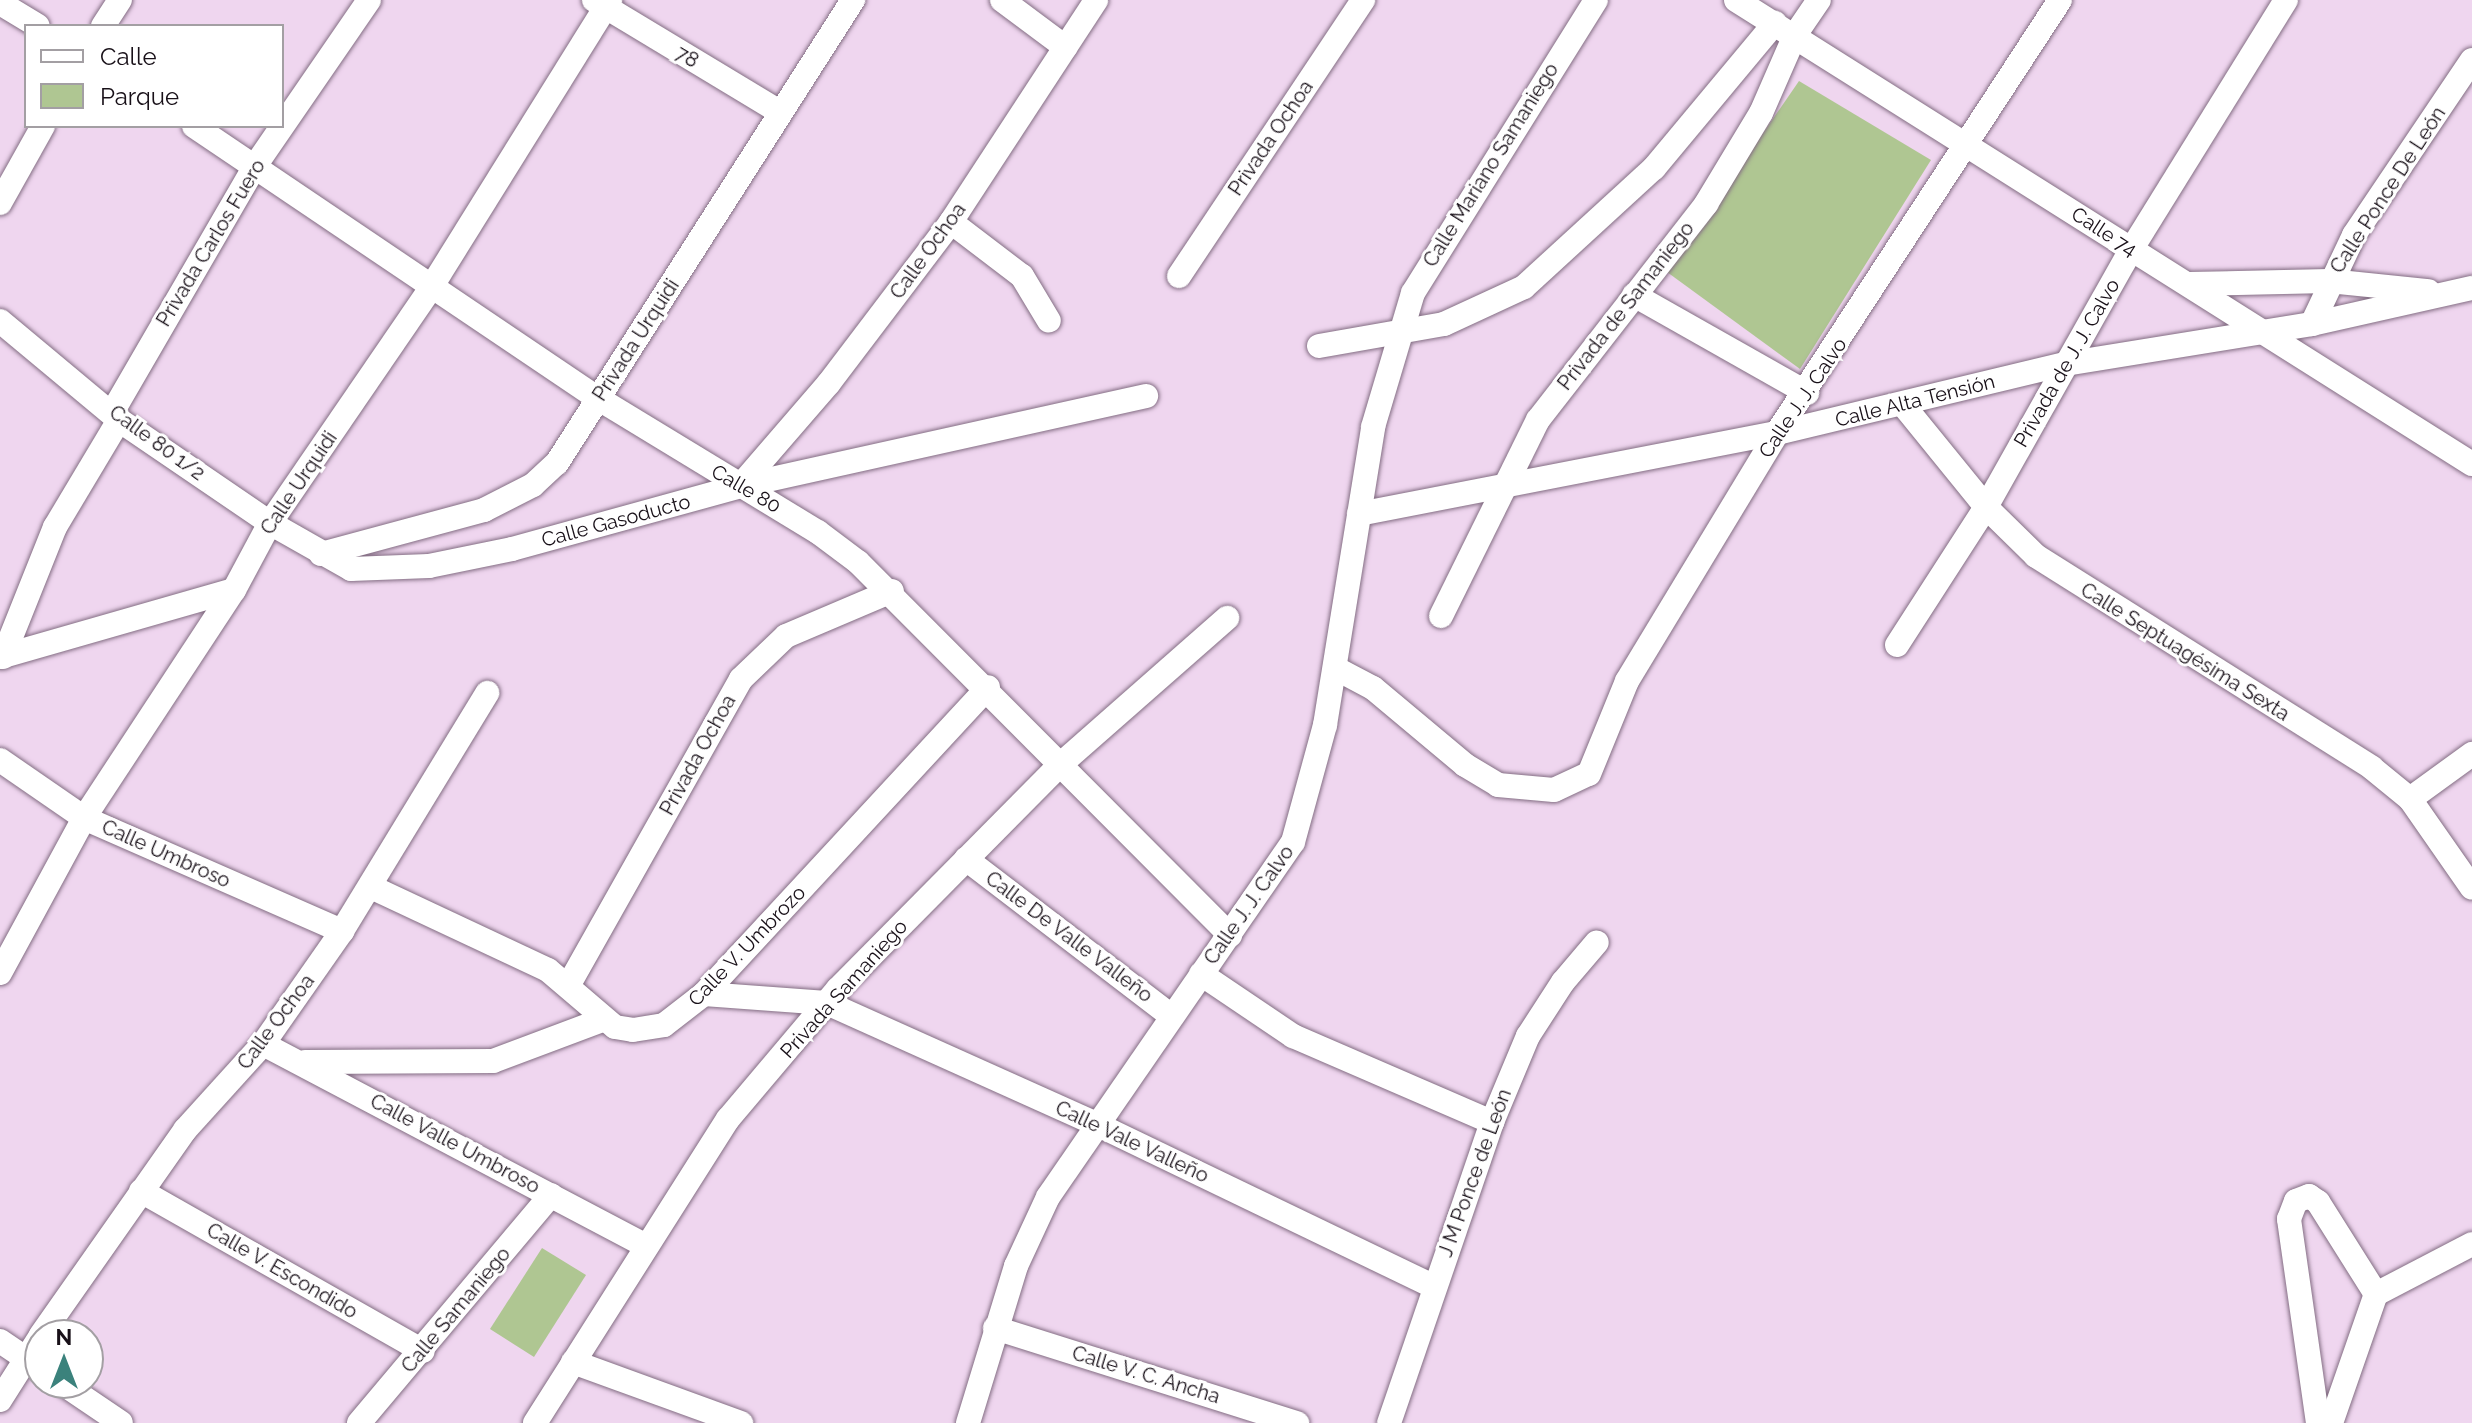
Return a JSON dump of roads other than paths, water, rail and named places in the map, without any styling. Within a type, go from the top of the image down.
[{"type":"street","points":[[104,24],[120,0]]},
{"type":"street","name":"Privada Carlos Fuero","points":[[284,124],[369,0]]},
{"type":"street","name":"Privada Urquidi","points":[[321,554],[442,522],[515,496],[557,463],[853,0]]},
{"type":"street","points":[[1002,0],[1065,47]]},
{"type":"street","name":"Calle Ochoa","points":[[740,486],[829,383],[951,222],[1096,0]]},
{"type":"street","name":"Privada Ochoa","points":[[1179,276],[1363,0]]},
{"type":"street","name":"Calle Mariano Samaniego","points":[[1399,335],[1433,256],[1596,0]]},
{"type":"street","name":"Calle 74","points":[[1736,0],[1970,144],[2131,250],[2472,464]]},
{"type":"street","name":"Privada de Samaniego","points":[[1399,335],[1498,303],[1550,267],[1654,168],[1785,29],[1819,0]]},
{"type":"street","name":"Calle J. J. Calvo","points":[[1335,668],[1373,688],[1480,775],[1515,789],[1554,790],[1579,783],[1595,765],[1627,681],[1777,433],[1807,393],[1970,144],[2060,0]]},
{"type":"street","name":"Privada de J. J. Calvo","points":[[1897,645],[1986,507],[2131,250],[2286,0]]},
{"type":"street","points":[[0,3],[35,24]]},
{"type":"street","name":"78","points":[[603,3],[781,113]]},
{"type":"street","name":"Calle Urquidi","points":[[0,973],[84,818],[234,590],[270,523],[432,286],[603,3]]},
{"type":"street","name":"Privada de Samaniego","points":[[1441,616],[1538,420],[1735,160],[1785,29]]},
{"type":"street","name":"Calle Ponce De León","points":[[2312,324],[2329,281],[2472,60]]},
{"type":"street","points":[[0,203],[42,128]]},
{"type":"street","name":"Calle 80","points":[[197,128],[599,399],[818,532],[892,591],[1230,935]]},
{"type":"street","name":"Privada Carlos Fuero","points":[[1,657],[55,527],[255,166],[281,128]]},
{"type":"street","points":[[951,222],[1022,276],[1049,321]]},
{"type":"street","points":[[2189,284],[2329,281],[2461,290]]},
{"type":"street","name":"Calle Alta Tensión","points":[[1359,514],[1777,433],[1904,406],[2065,364],[2312,324],[2461,290]]},
{"type":"street","points":[[1634,295],[1807,393]]},
{"type":"street","name":"Calle 80 1/2","points":[[3,333],[270,523],[321,554]]},
{"type":"street","points":[[1319,346],[1399,335]]},
{"type":"street","name":"Calle J. J. Calvo","points":[[968,1423],[995,1328],[1031,1231],[1094,1123],[1293,842],[1315,774],[1373,427],[1399,335]]},
{"type":"street","name":"Calle Gasoducto","points":[[321,554],[351,569],[429,566],[562,537],[740,486],[1146,396]]},
{"type":"street","name":"Calle Septuagésima Sexta","points":[[1904,406],[1986,507],[2036,556],[2069,580],[2372,768],[2410,799],[2472,888]]},
{"type":"street","points":[[1,657],[234,590]]},
{"type":"street","name":"Privada Ochoa","points":[[568,986],[741,679],[786,636],[892,591]]},
{"type":"street","name":"Privada Samaniego","points":[[535,1423],[645,1245],[728,1119],[827,1003],[1062,763],[1227,618]]},
{"type":"street","name":"Calle V. Umbrozo","points":[[602,1020],[615,1027],[649,1030],[677,1018],[704,994],[988,687]]},
{"type":"street","name":"Calle Ochoa","points":[[53,1319],[195,1116],[263,1044],[342,931],[487,693]]},
{"type":"street","points":[[2410,799],[2472,754]]},
{"type":"street","name":"Calle Umbroso","points":[[0,760],[84,818],[342,931]]},
{"type":"street","name":"Calle De Valle Valleño","points":[[966,859],[1170,1015]]},
{"type":"street","points":[[300,1062],[493,1061],[602,1020],[568,986],[517,953],[371,887]]},
{"type":"street","name":"J M Ponce de León","points":[[1389,1423],[1492,1122],[1541,1012],[1597,942]]},
{"type":"street","points":[[1201,974],[1293,1036],[1492,1122]]},
{"type":"street","points":[[704,994],[827,1003]]},
{"type":"street","name":"Calle Vale Valleño","points":[[827,1003],[1094,1123],[1435,1287]]},
{"type":"street","name":"Calle Valle Umbroso","points":[[263,1044],[645,1245]]},
{"type":"street","name":"Calle V. Escondido","points":[[141,1191],[423,1351]]},
{"type":"street","name":"Calle Samaniego","points":[[359,1423],[423,1351],[551,1195]]},
{"type":"street","points":[[2318,1423],[2289,1219],[2296,1201],[2309,1196],[2318,1202],[2376,1294]]},
{"type":"street","points":[[2331,1423],[2376,1294],[2472,1244]]},
{"type":"street","name":"Calle V. C. Ancha","points":[[995,1328],[1297,1423]]},
{"type":"street","points":[[0,1341],[24,1358]]},
{"type":"street","points":[[573,1362],[741,1423]]},
{"type":"street","name":"Calle Ochoa","points":[[0,1400],[24,1372]]},
{"type":"street","points":[[86,1399],[121,1423]]}]
